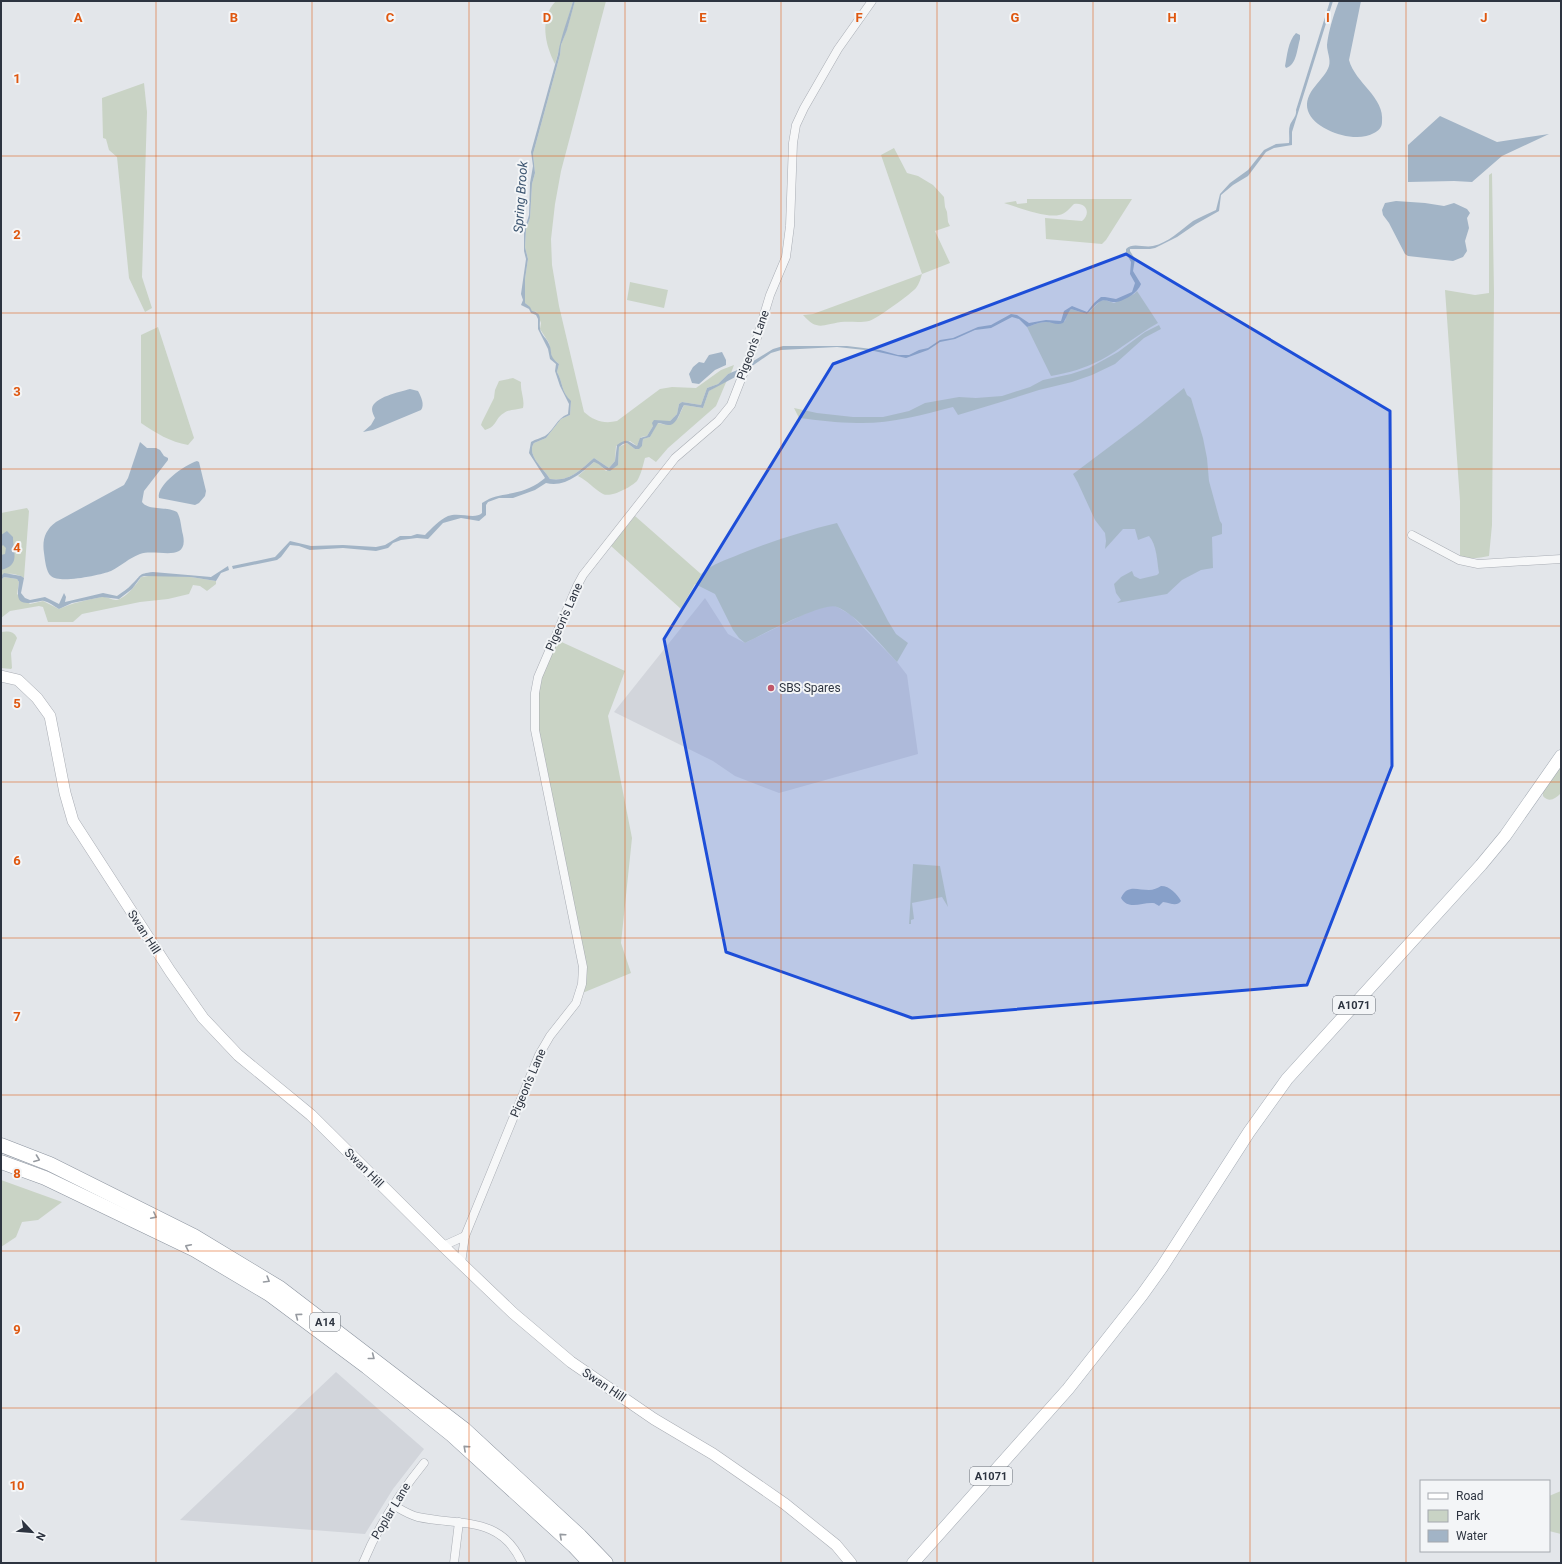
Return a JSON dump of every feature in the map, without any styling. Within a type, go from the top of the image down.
[{"type":"highway","name":"A14","points":[[1,1145],[50,1164],[194,1236],[280,1288],[464,1429],[574,1530],[606,1563]]},
{"type":"highway","name":"A14","points":[[1,1162],[45,1178],[195,1250],[269,1294],[452,1435],[574,1546],[590,1563]]},
{"type":"main road","name":"A1071","points":[[913,1563],[1068,1389],[1162,1267],[1221,1173],[1283,1084],[1481,865],[1504,836],[1561,756]]},
{"type":"street","name":"Pigeon's Lane","points":[[461,1263],[465,1236],[539,1055],[550,1036],[576,1003],[582,984],[583,968],[536,737],[535,693],[538,678],[577,586],[583,576],[675,458],[718,421],[731,405],[756,341],[770,295],[786,257],[790,226],[793,143],[796,125],[834,56],[872,1]]},
{"type":"street","points":[[1412,536],[1459,560],[1478,564],[1561,559]]},
{"type":"street","name":"Swan Hill","points":[[1,676],[18,680],[37,698],[50,716],[65,793],[73,821],[170,971],[203,1018],[238,1055],[311,1115],[513,1313],[571,1362],[654,1419],[713,1454],[785,1504],[836,1545],[851,1563]]},
{"type":"street","points":[[443,1246],[465,1236]]},
{"type":"street","name":"Poplar Lane","points":[[363,1563],[374,1539],[393,1505],[424,1463]]},
{"type":"street","points":[[393,1505],[417,1517],[483,1526],[498,1534],[511,1544],[522,1563]]},
{"type":"street","points":[[454,1563],[459,1522]]},
{"type":"highlighted area","points":[[1126,254],[1390,411],[1392,766],[1307,985],[912,1018],[726,952],[664,639],[833,364]]},
{"type":"shaded area","name":"SBS Spares","points":[[705,598],[728,634],[745,643],[813,610],[832,605],[851,615],[897,662],[907,675],[918,754],[779,793],[735,776],[713,761],[614,712]]},
{"type":"shaded area","points":[[336,1372],[424,1449],[393,1489],[365,1534],[180,1520]]},
{"type":"green space","points":[[556,1],[573,1],[555,64],[551,57],[545,32],[547,15]]},
{"type":"green space","points":[[575,1],[606,1],[561,171],[551,239],[552,265],[559,306],[584,412],[599,421],[617,421],[660,389],[672,387],[696,388],[721,370],[734,365],[731,373],[718,384],[707,388],[701,405],[682,402],[679,404],[677,414],[670,421],[654,421],[653,426],[647,436],[641,437],[637,446],[630,441],[616,446],[615,461],[609,468],[594,458],[569,477],[563,479],[550,479],[534,457],[532,448],[534,443],[546,438],[561,419],[570,415],[571,402],[565,394],[557,372],[559,364],[552,358],[549,343],[540,329],[541,323],[537,312],[532,311],[525,303],[525,279],[528,259],[525,247],[526,229],[530,218],[532,184],[535,173],[533,154],[560,55],[561,45]]},
{"type":"green space","points":[[144,83],[147,112],[142,277],[152,308],[145,312],[129,278],[117,157],[109,150],[106,139],[103,138],[102,98]]},
{"type":"green space","points":[[894,148],[907,173],[918,176],[933,185],[944,197],[950,226],[935,231],[950,263],[922,274],[881,155]]},
{"type":"green space","points":[[1492,173],[1494,293],[1492,525],[1489,556],[1468,558],[1461,557],[1460,555],[1460,501],[1445,290],[1475,295],[1489,293],[1489,175]]},
{"type":"green space","points":[[1027,199],[1132,199],[1102,244],[1046,239],[1045,218],[1082,221],[1087,212],[1086,209],[1082,205],[1074,204],[1067,211],[1053,216],[1032,212],[1004,203],[1016,201],[1017,204],[1027,203]]},
{"type":"green space","points":[[922,274],[918,285],[913,291],[873,320],[862,322],[841,322],[820,326],[812,323],[803,315],[813,314]]},
{"type":"green space","points":[[630,282],[668,290],[664,308],[627,300]]},
{"type":"green space","points":[[1137,291],[1158,323],[1101,360],[1077,370],[1051,376],[1027,327],[1041,322],[1056,323],[1065,321],[1067,313],[1071,309],[1087,314],[1100,301],[1105,300],[1114,303],[1134,294]]},
{"type":"green space","points":[[1159,325],[1161,329],[1144,338],[1115,364],[1092,375],[958,415],[953,407],[917,416],[881,422],[850,423],[799,418],[794,408],[817,413],[853,417],[883,417],[909,411],[925,403],[959,397],[976,398],[1002,396],[1030,387],[1043,380],[1071,374],[1089,368],[1118,352],[1145,332]]},
{"type":"green space","points":[[158,327],[194,438],[188,445],[181,444],[158,434],[141,423],[141,335]]},
{"type":"green space","points":[[513,378],[521,382],[523,408],[506,412],[499,417],[492,427],[485,430],[481,425],[494,398],[495,390],[499,381]]},
{"type":"green space","points":[[727,380],[716,406],[668,448],[656,462],[649,457],[645,458],[637,481],[630,486],[616,493],[607,495],[603,494],[578,476],[594,462],[598,463],[606,471],[618,464],[619,447],[627,443],[635,449],[642,446],[643,439],[650,437],[657,423],[667,425],[678,418],[684,405],[703,408],[709,391]]},
{"type":"green space","points":[[1184,388],[1187,395],[1191,398],[1203,438],[1209,481],[1222,524],[1222,534],[1212,537],[1213,568],[1201,570],[1182,580],[1167,594],[1117,603],[1121,600],[1116,593],[1114,584],[1121,577],[1132,571],[1134,576],[1140,579],[1157,575],[1159,573],[1154,544],[1149,536],[1138,540],[1135,529],[1123,529],[1105,549],[1105,533],[1095,520],[1073,474],[1141,423]]},
{"type":"green space","points":[[27,508],[29,511],[24,578],[19,575],[12,574],[1,576],[1,513]]},
{"type":"green space","points":[[635,516],[701,574],[724,560],[752,549],[812,529],[837,523],[888,621],[896,634],[908,643],[897,662],[853,617],[837,607],[830,607],[806,614],[745,643],[733,630],[715,594],[695,584],[681,609],[611,546]]},
{"type":"green space","points":[[156,575],[191,577],[216,581],[216,584],[207,591],[200,586],[193,585],[189,594],[82,614],[73,622],[48,622],[43,607],[39,606],[10,611],[1,618],[1,580],[4,577],[17,579],[19,582],[17,594],[30,604],[43,601],[59,609],[74,603],[101,597],[114,600],[119,599],[130,591],[141,577]]},
{"type":"green space","points":[[1,632],[10,632],[17,638],[11,653],[11,669],[1,668]]},
{"type":"green space","points":[[555,639],[625,671],[608,716],[632,838],[621,943],[631,973],[580,994],[582,984],[538,744],[535,693]]},
{"type":"green space","points":[[1561,764],[1561,793],[1550,800],[1543,796],[1543,792]]},
{"type":"green space","points":[[913,864],[940,866],[948,907],[942,897],[912,903],[914,919],[911,920],[911,924],[909,924]]},
{"type":"green space","points":[[1,1180],[62,1202],[38,1220],[22,1222],[16,1237],[1,1247]]},
{"type":"green space","points":[[1561,1491],[1561,1534],[1550,1531],[1550,1496]]},
{"type":"water","points":[[573,1],[575,1],[561,45],[560,55],[533,154],[535,173],[532,184],[530,218],[526,229],[525,247],[528,259],[525,279],[525,303],[532,311],[538,313],[540,317],[540,330],[550,346],[553,358],[559,364],[557,372],[565,394],[571,401],[570,415],[561,419],[568,414],[569,404],[560,386],[555,371],[556,364],[550,359],[548,349],[538,329],[538,319],[536,315],[521,305],[523,300],[521,294],[526,259],[524,251],[524,231],[529,215],[530,183],[533,166],[531,152]]},
{"type":"water","points":[[1330,1],[1333,1],[1292,132],[1292,145],[1274,148],[1266,152],[1248,176],[1233,185],[1221,195],[1219,211],[1177,237],[1155,248],[1130,249],[1135,259],[1133,271],[1141,284],[1137,291],[1125,299],[1117,302],[1101,301],[1087,314],[1071,309],[1068,312],[1064,322],[1061,324],[1044,322],[1027,327],[1019,319],[1012,317],[991,328],[975,330],[955,339],[940,342],[928,350],[906,358],[874,351],[837,347],[781,350],[771,353],[739,375],[709,391],[703,408],[684,405],[674,423],[668,425],[658,423],[650,437],[643,439],[642,446],[639,449],[635,449],[627,443],[623,444],[619,447],[618,465],[610,471],[594,462],[578,475],[566,481],[553,484],[546,483],[535,490],[513,498],[499,498],[488,502],[486,505],[486,515],[479,521],[461,518],[443,523],[428,539],[417,538],[401,540],[393,543],[388,548],[376,551],[343,548],[310,550],[299,546],[290,545],[277,560],[233,569],[232,566],[275,557],[290,541],[311,546],[343,545],[376,547],[385,545],[400,536],[411,536],[417,534],[425,535],[448,516],[479,515],[482,513],[482,503],[486,500],[526,489],[534,486],[545,478],[529,453],[531,442],[545,436],[561,419],[546,438],[534,443],[532,452],[537,462],[550,479],[563,479],[574,474],[594,458],[609,468],[615,461],[617,445],[626,441],[637,446],[640,438],[647,436],[653,426],[652,423],[654,420],[670,421],[677,414],[679,404],[682,402],[701,405],[707,388],[718,384],[728,374],[742,368],[773,349],[783,346],[847,346],[880,350],[898,355],[909,355],[919,350],[928,348],[940,340],[953,338],[978,327],[991,325],[1011,314],[1017,315],[1029,323],[1046,320],[1061,321],[1064,311],[1072,306],[1087,312],[1101,297],[1116,299],[1132,292],[1135,283],[1130,274],[1131,262],[1126,253],[1126,249],[1132,246],[1153,246],[1164,242],[1193,221],[1216,210],[1220,194],[1230,183],[1248,170],[1264,150],[1276,144],[1289,143],[1290,125],[1296,114]]},
{"type":"water","points":[[1339,1],[1361,1],[1349,60],[1357,76],[1379,105],[1382,113],[1381,128],[1366,136],[1347,136],[1327,130],[1312,118],[1308,111],[1308,98],[1329,66],[1330,61],[1327,45],[1335,11]]},
{"type":"water","points":[[1296,33],[1300,35],[1300,39],[1296,56],[1290,66],[1286,68],[1285,66],[1288,49],[1293,36]]},
{"type":"water","points":[[1440,116],[1497,142],[1549,134],[1502,156],[1472,182],[1408,182],[1408,145]]},
{"type":"water","points":[[1396,201],[1444,206],[1454,203],[1467,209],[1470,213],[1467,218],[1469,228],[1465,241],[1467,251],[1463,257],[1453,261],[1408,256],[1405,254],[1389,223],[1383,215],[1382,210],[1385,203]]},
{"type":"water","points":[[722,352],[726,360],[726,365],[715,370],[699,384],[692,383],[689,374],[693,367],[699,362],[704,363],[709,355]]},
{"type":"water","points":[[410,389],[418,391],[423,403],[421,410],[373,430],[363,432],[371,425],[375,418],[372,409],[377,401]]},
{"type":"water","points":[[140,442],[147,448],[156,448],[160,450],[164,456],[168,458],[144,491],[142,502],[149,507],[168,509],[177,512],[180,520],[184,544],[181,549],[170,553],[140,554],[111,571],[99,575],[71,579],[55,578],[51,576],[45,562],[43,548],[45,536],[49,528],[56,522],[124,485],[128,478]]},
{"type":"water","points":[[197,461],[199,462],[206,491],[205,496],[199,503],[195,505],[159,498],[159,493],[167,481],[186,466]]},
{"type":"water","points":[[7,531],[13,537],[14,562],[7,568],[1,570],[1,555],[5,554],[6,548],[3,545],[1,547],[1,535]]},
{"type":"water","points":[[228,566],[229,570],[221,573],[216,581],[191,577],[144,576],[141,577],[132,589],[119,599],[102,597],[72,603],[59,609],[50,603],[43,601],[24,603],[18,596],[19,582],[17,579],[4,577],[1,580],[1,576],[4,573],[21,576],[24,578],[21,593],[25,598],[30,600],[45,597],[59,604],[64,593],[66,597],[65,602],[103,593],[117,596],[144,573],[153,572],[211,577]]},
{"type":"water","points":[[1161,886],[1167,887],[1173,891],[1181,901],[1177,904],[1163,902],[1159,906],[1153,903],[1132,905],[1124,902],[1121,898],[1129,889],[1151,890]]},
{"type":"place","name":"SBS Spares","points":[[771,688]]},
{"type":"water label","name":"Spring Brook","points":[[520,197]]}]
